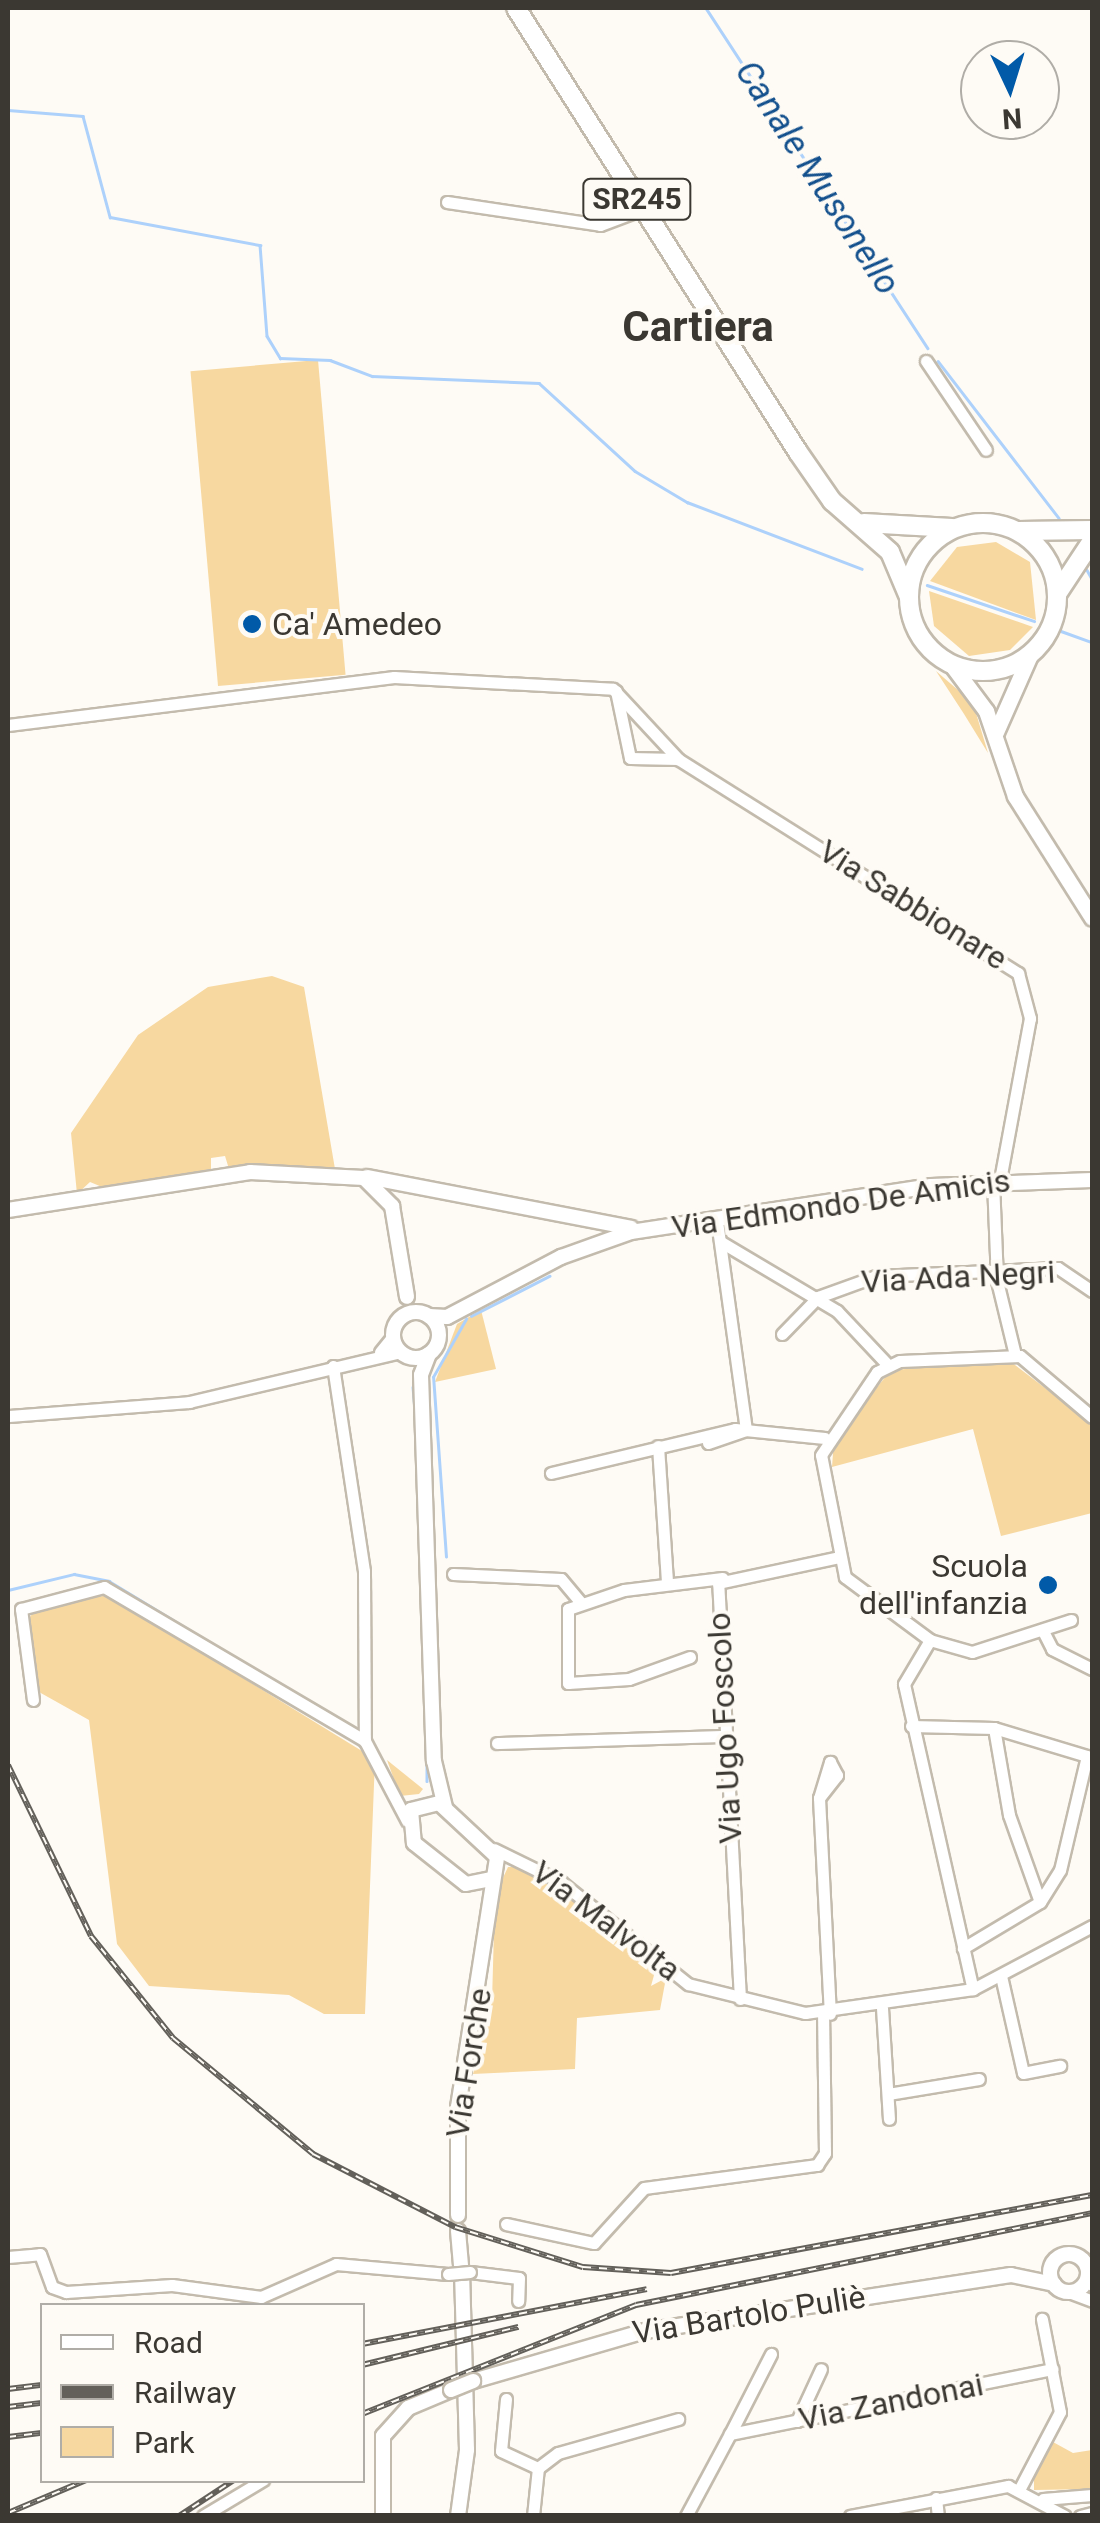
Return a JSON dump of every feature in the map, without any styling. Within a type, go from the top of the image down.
[{"type":"main road","name":"SR245","points":[[516,8],[807,466],[850,516],[894,556],[909,597]]},
{"type":"main road","points":[[850,516],[897,530],[962,526],[1092,530]]},
{"type":"main road","points":[[962,526],[928,547],[909,597],[920,636],[951,664],[996,741],[1016,796],[1092,918]]},
{"type":"main road","points":[[1015,530],[1045,556],[1057,594]]},
{"type":"main road","points":[[996,741],[1005,698],[1030,654],[1048,634],[1057,594],[1092,541]]},
{"type":"main road","points":[[951,664],[992,670],[1030,654]]},
{"type":"street","points":[[447,202],[600,225],[644,209]]},
{"type":"street","points":[[926,361],[986,450]]},
{"type":"street","points":[[8,725],[394,677],[616,691]]},
{"type":"street","name":"Via Sabbionare","points":[[616,691],[630,758],[678,759]]},
{"type":"street","name":"Via Sabbionare","points":[[616,691],[678,759],[1018,973],[1030,1018],[996,1180],[996,1270],[1014,1356]]},
{"type":"street","name":"Via Edmondo De Amicis","points":[[8,1210],[250,1172],[353,1176],[578,1220],[650,1229]]},
{"type":"street","points":[[353,1176],[392,1208]]},
{"type":"street","points":[[353,1176],[382,1199],[397,1242]]},
{"type":"street","name":"Via Edmondo De Amicis","points":[[447,1317],[590,1245],[650,1229],[996,1180],[1092,1180]]},
{"type":"street","points":[[380,1352],[392,1336],[408,1298],[392,1208],[400,1192],[414,1187]]},
{"type":"street","points":[[578,1220],[594,1230],[590,1245]]},
{"type":"street","points":[[717,1221],[746,1430]]},
{"type":"street","points":[[720,1242],[818,1297],[887,1364]]},
{"type":"street","name":"Via Ada Negri","points":[[818,1297],[876,1276],[996,1270],[1067,1270],[1092,1291]]},
{"type":"street","points":[[782,1334],[818,1297]]},
{"type":"street","points":[[408,1298],[426,1314],[439,1336]]},
{"type":"street","points":[[402,1316],[447,1317],[420,1375],[435,1784],[446,1807],[494,1849]]},
{"type":"street","points":[[392,1336],[420,1375]]},
{"type":"street","points":[[8,1416],[189,1402],[380,1352],[428,1354]]},
{"type":"street","points":[[1071,1620],[1044,1634],[972,1652],[930,1640],[847,1580],[840,1557],[825,1438],[887,1364],[1014,1356],[1092,1418]]},
{"type":"street","points":[[332,1366],[364,1571],[365,1741],[398,1800],[414,1843],[468,1885],[494,1874]]},
{"type":"street","points":[[551,1473],[746,1430],[825,1438]]},
{"type":"street","points":[[659,1450],[667,1583]]},
{"type":"street","name":"Via Ugo Foscolo","points":[[740,1999],[724,1736],[722,1578],[840,1557]]},
{"type":"street","points":[[453,1574],[561,1579],[580,1602]]},
{"type":"street","points":[[690,1657],[629,1680],[568,1683],[568,1609],[580,1602],[667,1583],[722,1578]]},
{"type":"street","points":[[33,1700],[20,1609],[100,1586],[365,1741]]},
{"type":"street","points":[[1044,1634],[1052,1649],[1092,1670]]},
{"type":"street","points":[[930,1640],[904,1684],[973,1989]]},
{"type":"street","points":[[911,1726],[994,1728],[1087,1756],[1060,1870],[1040,1902],[963,1948]]},
{"type":"street","points":[[994,1728],[1014,1833],[1040,1902]]},
{"type":"street","points":[[498,1743],[724,1736]]},
{"type":"street","points":[[407,1821],[435,1784]]},
{"type":"street","points":[[506,2224],[594,2242],[644,2188],[818,2166],[825,2153],[826,2014],[820,1798]]},
{"type":"street","points":[[398,1800],[446,1807]]},
{"type":"street","name":"Via Malvolta","points":[[494,1849],[518,1857],[681,1980],[740,1999],[826,2014],[882,2008],[973,1989],[1092,1926]]},
{"type":"street","name":"Via Forche","points":[[458,2516],[467,2423],[456,2123],[483,1979],[483,1911],[494,1874],[494,1849]]},
{"type":"street","name":"Via Malvolta","points":[[494,1874],[518,1857]]},
{"type":"street","name":"Via Forche","points":[[468,1885],[483,1911]]},
{"type":"street","points":[[1001,1976],[1023,2074],[1060,2066]]},
{"type":"street","points":[[882,2008],[889,2120]]},
{"type":"street","points":[[888,2094],[979,2079]]},
{"type":"street","points":[[8,2257],[40,2254],[52,2286],[66,2292],[172,2285],[261,2297],[336,2264],[519,2278],[518,2301]]},
{"type":"street","name":"Via Bartolo Puliè","points":[[382,2516],[383,2436],[408,2408],[472,2381],[645,2330],[1031,2274],[1074,2255],[1090,2266]]},
{"type":"street","points":[[1054,2262],[1054,2284]]},
{"type":"street","points":[[1069,2292],[1090,2266]]},
{"type":"street","points":[[1031,2274],[1092,2301]]},
{"type":"street","points":[[1019,2490],[1060,2412],[1042,2319]]},
{"type":"street","name":"Via Zandonai","points":[[686,2516],[771,2354]]},
{"type":"street","points":[[797,2421],[821,2368]]},
{"type":"street","name":"Via Zandonai","points":[[730,2434],[1052,2369]]},
{"type":"street","points":[[506,2399],[501,2452],[538,2468]]},
{"type":"street","points":[[532,2516],[538,2468],[558,2452],[678,2420]]},
{"type":"street","points":[[203,2516],[257,2483]]},
{"type":"street","points":[[850,2516],[936,2498],[1019,2490],[1066,2516]]},
{"type":"street","points":[[1043,2500],[1092,2494]]},
{"type":"street","points":[[936,2498],[938,2516]]},
{"type":"street","points":[[1080,2516],[1092,2513]]},
{"type":"green space","points":[[318,360],[346,675],[218,686],[190,371]]},
{"type":"green space","points":[[996,542],[1030,562],[1036,620],[930,581],[957,547]]},
{"type":"green space","points":[[929,591],[1033,627],[1010,650],[969,656],[934,626]]},
{"type":"green space","points":[[936,671],[973,703],[988,753],[964,714]]},
{"type":"green space","points":[[272,976],[304,987],[335,1169],[229,1169],[225,1156],[211,1158],[211,1169],[107,1189],[90,1182],[77,1194],[71,1133],[138,1035],[208,987]]},
{"type":"green space","points":[[481,1310],[496,1369],[435,1382],[457,1324]]},
{"type":"green space","points":[[1011,1362],[1092,1424],[1092,1513],[1001,1536],[973,1429],[832,1467],[834,1440],[891,1370]]},
{"type":"green space","points":[[108,1595],[375,1759],[365,2014],[324,2014],[289,1995],[149,1986],[117,1944],[89,1720],[39,1692],[26,1621],[37,1609]]},
{"type":"green space","points":[[387,1760],[423,1789],[419,1794],[400,1796]]},
{"type":"green space","points":[[508,1867],[535,1867],[656,1968],[651,1986],[666,1978],[660,2010],[577,2018],[575,2069],[473,2074],[492,2001],[495,1895]]},
{"type":"green space","points":[[1053,2442],[1073,2453],[1092,2450],[1092,2489],[1034,2490],[1034,2466]]},
{"type":"waterway","name":"Canale Musonello","points":[[706,8],[928,348]]},
{"type":"waterway","points":[[8,110],[83,116],[110,217],[260,245],[267,336],[280,358],[330,360],[372,376],[539,383],[635,471],[687,502],[862,569]]},
{"type":"waterway","name":"Canale Musonello","points":[[938,361],[1059,518]]},
{"type":"waterway","name":"Canale Musonello","points":[[1087,570],[1092,579]]},
{"type":"waterway","points":[[927,585],[1034,621]]},
{"type":"waterway","points":[[1061,631],[1092,642]]},
{"type":"waterway","points":[[471,1316],[549,1276]]},
{"type":"waterway","points":[[446,1557],[433,1377],[466,1319]]},
{"type":"waterway","points":[[413,1387],[415,1410]]},
{"type":"waterway","points":[[8,1590],[74,1574],[109,1581],[275,1682]]},
{"type":"waterway","points":[[427,1753],[427,1781]]},
{"type":"railway","points":[[8,1765],[91,1936],[173,2038],[313,2154],[455,2227],[583,2267],[671,2273],[1092,2195]]},
{"type":"railway","points":[[365,2413],[636,2305],[1092,2213]]},
{"type":"railway","points":[[365,2343],[647,2289]]},
{"type":"railway","points":[[365,2364],[518,2327]]},
{"type":"railway","points":[[8,2389],[40,2385]]},
{"type":"railway","points":[[8,2407],[40,2403]]},
{"type":"railway","points":[[8,2437],[40,2433]]},
{"type":"railway","points":[[8,2513],[79,2483]]},
{"type":"railway","points":[[179,2516],[229,2483]]},
{"type":"place","name":"Ca' Amedeo","points":[[252,624]]},
{"type":"place","name":"Scuola dell'infanzia","points":[[1048,1585]]},
{"type":"district","name":"Cartiera","points":[[698,327]]}]
